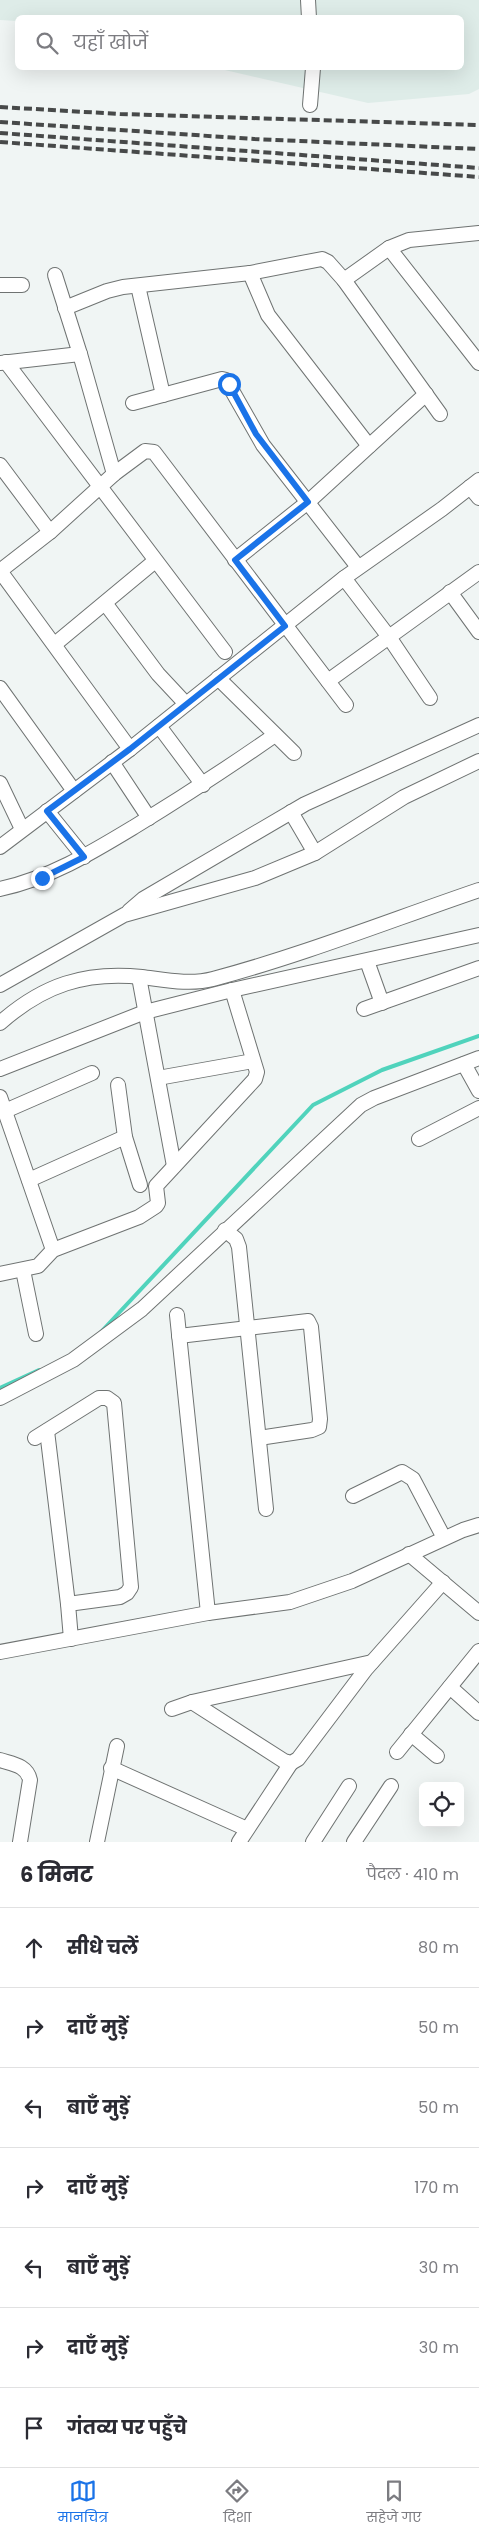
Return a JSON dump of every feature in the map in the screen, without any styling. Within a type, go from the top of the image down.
[{"type":"street","points":[[308,0],[309,15]]},
{"type":"street","points":[[310,105],[313,70]]},
{"type":"street","points":[[344,280],[389,248],[409,240],[479,233]]},
{"type":"street","points":[[389,248],[477,355]]},
{"type":"street","points":[[65,308],[107,291],[250,274],[316,258],[328,262],[344,280],[440,414]]},
{"type":"street","points":[[250,274],[268,315],[369,446]]},
{"type":"street","points":[[54,275],[80,354],[114,474]]},
{"type":"street","points":[[0,286],[22,285]]},
{"type":"street","points":[[138,286],[163,395]]},
{"type":"street","points":[[3,362],[80,354]]},
{"type":"street","points":[[3,362],[100,486],[225,652]]},
{"type":"street","points":[[133,403],[222,379],[226,380],[256,434],[358,567]]},
{"type":"street","points":[[235,560],[308,502],[426,394]]},
{"type":"street","points":[[130,749],[0,571],[50,532],[114,474],[146,451],[154,452],[346,705]]},
{"type":"street","points":[[0,465],[50,532]]},
{"type":"street","points":[[0,847],[130,749],[358,567],[442,509],[475,483],[479,498]]},
{"type":"street","points":[[55,644],[156,561]]},
{"type":"street","points":[[328,681],[479,572]]},
{"type":"street","points":[[344,578],[389,637],[430,698]]},
{"type":"street","points":[[450,592],[479,632]]},
{"type":"street","points":[[104,603],[158,674],[186,704]]},
{"type":"street","points":[[218,678],[294,753]]},
{"type":"street","points":[[0,688],[74,791]]},
{"type":"street","points":[[0,985],[124,915],[143,899],[291,812],[479,725]]},
{"type":"street","points":[[159,726],[204,784]]},
{"type":"street","points":[[0,889],[42,878],[84,857],[204,784],[275,735]]},
{"type":"street","points":[[124,915],[254,878],[315,853],[404,797],[479,761]]},
{"type":"street","points":[[112,762],[149,818]]},
{"type":"street","points":[[0,783],[22,829]]},
{"type":"street","points":[[47,811],[84,857]]},
{"type":"street","points":[[291,812],[315,853]]},
{"type":"street","points":[[0,1023],[30,998],[87,976],[139,977],[181,982],[212,979],[360,932],[479,890]]},
{"type":"street","points":[[0,1069],[145,1012],[232,990],[479,935]]},
{"type":"street","points":[[367,961],[382,1003]]},
{"type":"street","points":[[364,1010],[479,968]]},
{"type":"street","points":[[139,977],[174,1166]]},
{"type":"street","points":[[0,1274],[38,1266],[53,1250],[139,1217],[156,1206],[158,1203],[156,1186],[250,1086],[257,1072],[232,990]]},
{"type":"street","points":[[0,1398],[47,1375],[99,1343],[142,1309],[361,1105],[374,1098],[479,1058]]},
{"type":"street","points":[[158,1078],[254,1061]]},
{"type":"street","points":[[464,1064],[479,1091]]},
{"type":"street","points":[[5,1111],[92,1073]]},
{"type":"street","points":[[118,1086],[125,1137],[140,1185]]},
{"type":"street","points":[[0,1097],[53,1250]]},
{"type":"street","points":[[420,1139],[479,1108]]},
{"type":"street","points":[[29,1180],[125,1137]]},
{"type":"street","points":[[225,1230],[236,1239],[239,1247],[249,1328],[266,1509]]},
{"type":"street","points":[[23,1270],[36,1334]]},
{"type":"street","points":[[177,1315],[208,1613]]},
{"type":"street","points":[[179,1336],[308,1321],[311,1326],[320,1419],[318,1427],[312,1430],[259,1438]]},
{"type":"street","points":[[68,1604],[120,1596],[127,1593],[131,1587],[114,1402],[107,1398],[98,1398],[41,1434],[68,1604],[71,1639]]},
{"type":"street","points":[[353,1496],[402,1472],[408,1474],[444,1538]]},
{"type":"street","points":[[0,1652],[208,1613],[298,1600],[352,1581],[444,1538],[479,1525]]},
{"type":"street","points":[[409,1554],[479,1613]]},
{"type":"street","points":[[239,1842],[291,1763],[298,1758],[372,1662],[443,1582]]},
{"type":"street","points":[[397,1752],[479,1651]]},
{"type":"street","points":[[172,1709],[192,1702],[372,1662]]},
{"type":"street","points":[[450,1687],[479,1713]]},
{"type":"street","points":[[192,1702],[284,1761],[291,1763]]},
{"type":"street","points":[[412,1734],[437,1756]]},
{"type":"street","points":[[97,1842],[117,1746]]},
{"type":"street","points":[[0,1760],[18,1766],[29,1774],[30,1780],[20,1842]]},
{"type":"street","points":[[111,1768],[247,1829]]},
{"type":"street","points":[[313,1842],[349,1786]]},
{"type":"street","points":[[354,1842],[391,1786]]},
{"type":"shaded area","points":[[0,0],[479,0],[479,89],[469,94],[368,103],[225,70],[464,70],[464,15],[15,15],[15,21],[0,20]]},
{"type":"waterway","points":[[101,1332],[313,1105],[382,1070],[479,1036]]},
{"type":"waterway","points":[[0,1388],[39,1370]]},
{"type":"railway","points":[[0,107],[120,114],[479,125]]},
{"type":"railway","points":[[0,122],[254,139],[479,149]]},
{"type":"railway","points":[[0,133],[479,168]]},
{"type":"railway","points":[[0,142],[479,177]]},
{"type":"route","points":[[42,878],[84,857],[47,811],[130,749],[266,639],[285,626],[235,560],[308,502],[263,445],[229,384]]}]
